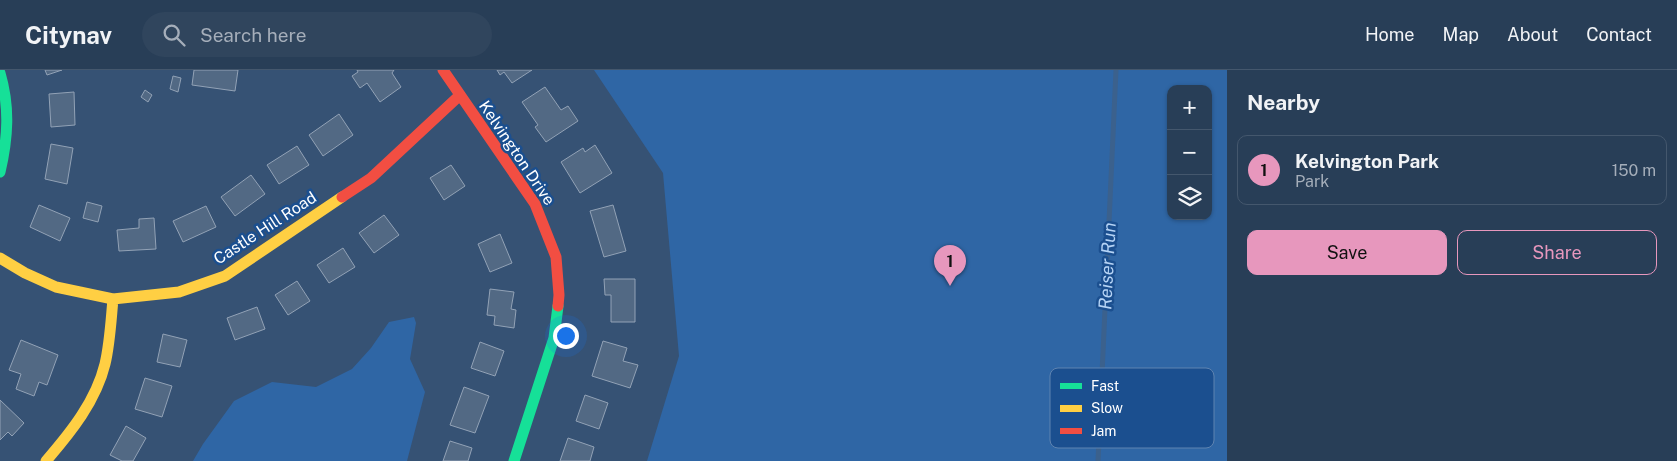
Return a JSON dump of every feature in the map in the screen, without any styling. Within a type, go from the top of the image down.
[{"type":"street","name":"Kelvington Drive","points":[[443,70],[459,96],[535,204],[556,256],[559,295],[554,338],[514,461]]},
{"type":"street","points":[[0,73],[9,116],[6,150],[0,172]]},
{"type":"street","name":"Castle Hill Road","points":[[0,258],[25,273],[56,287],[113,299],[179,292],[225,276],[371,178],[459,96]]},
{"type":"street","points":[[46,461],[67,438],[95,394],[105,364],[113,299]]},
{"type":"shaded area","points":[[594,70],[1227,70],[1227,461],[647,461],[679,356],[663,173]]},
{"type":"shaded area","points":[[414,317],[416,323],[410,359],[425,392],[407,461],[193,461],[234,401],[272,382],[316,387],[352,369],[371,348],[389,322]]},
{"type":"building","points":[[45,70],[62,70],[47,75]]},
{"type":"building","points":[[194,70],[238,70],[235,91],[192,85]]},
{"type":"building","points":[[357,70],[394,70],[392,73],[401,87],[380,102],[367,83],[360,88],[352,76],[358,72]]},
{"type":"building","points":[[497,70],[532,70],[512,83],[504,72],[500,75]]},
{"type":"building","points":[[173,76],[181,78],[178,92],[170,89]]},
{"type":"building","points":[[545,87],[561,110],[568,106],[578,121],[546,142],[535,127],[538,125],[522,102]]},
{"type":"building","points":[[145,90],[152,95],[148,102],[141,97]]},
{"type":"building","points":[[74,92],[75,125],[51,127],[49,94]]},
{"type":"building","points":[[339,114],[353,135],[323,156],[309,135]]},
{"type":"building","points":[[51,144],[73,148],[67,184],[45,179]]},
{"type":"building","points":[[595,145],[612,173],[580,193],[561,162],[583,148],[585,152]]},
{"type":"building","points":[[297,146],[309,165],[279,184],[267,165]]},
{"type":"building","points":[[451,165],[465,186],[444,200],[430,178]]},
{"type":"building","points":[[251,175],[265,194],[235,216],[221,197]]},
{"type":"building","points":[[87,202],[102,206],[98,222],[83,218]]},
{"type":"building","points":[[39,205],[70,218],[60,241],[30,227]]},
{"type":"building","points":[[613,205],[626,251],[604,257],[590,211]]},
{"type":"building","points":[[206,206],[216,227],[183,242],[173,221]]},
{"type":"building","points":[[384,215],[399,235],[374,253],[359,233]]},
{"type":"building","points":[[154,218],[156,249],[119,251],[117,230],[139,228],[139,219]]},
{"type":"building","points":[[500,234],[512,263],[490,272],[478,244]]},
{"type":"building","points":[[343,248],[355,267],[329,283],[317,265]]},
{"type":"building","points":[[604,279],[635,279],[635,322],[611,322],[611,295],[605,295]]},
{"type":"building","points":[[297,281],[310,301],[288,315],[275,295]]},
{"type":"building","points":[[490,289],[514,292],[511,309],[516,310],[514,328],[494,325],[495,316],[487,315]]},
{"type":"building","points":[[257,307],[265,329],[235,340],[227,318]]},
{"type":"building","points":[[163,334],[187,340],[180,367],[157,362]]},
{"type":"building","points":[[21,340],[58,355],[47,385],[39,382],[34,396],[16,389],[21,374],[9,370]]},
{"type":"building","points":[[603,341],[627,348],[623,361],[638,365],[630,388],[592,376]]},
{"type":"building","points":[[480,342],[504,351],[495,376],[471,368]]},
{"type":"building","points":[[145,378],[172,386],[162,417],[135,409]]},
{"type":"building","points":[[464,387],[489,396],[475,433],[450,425]]},
{"type":"building","points":[[585,395],[608,403],[599,429],[576,421]]},
{"type":"building","points":[[0,400],[24,423],[12,436],[8,432],[0,440]]},
{"type":"building","points":[[126,426],[146,438],[133,461],[122,461],[110,455]]},
{"type":"building","points":[[568,438],[594,447],[590,461],[560,461]]},
{"type":"building","points":[[450,441],[472,448],[468,461],[443,461]]},
{"type":"waterway","name":"Reiser Run","points":[[1102,368],[1116,70]]},
{"type":"waterway","name":"Reiser Run","points":[[1098,461],[1099,448]]},
{"type":"traffic: fast","points":[[0,73],[7,110],[5,147],[0,172]]},
{"type":"traffic: fast","points":[[514,461],[554,338],[558,306]]},
{"type":"traffic: slow","points":[[0,258],[25,273],[56,287],[113,299],[179,292],[225,276],[342,197]]},
{"type":"traffic: slow","points":[[46,461],[81,416],[96,391],[107,356],[113,299]]},
{"type":"traffic: jam","points":[[443,70],[535,204],[556,257],[558,306]]},
{"type":"traffic: jam","points":[[342,197],[371,178],[459,96]]},
{"type":"place","name":"Kelvington Park","points":[[950,286]]}]
